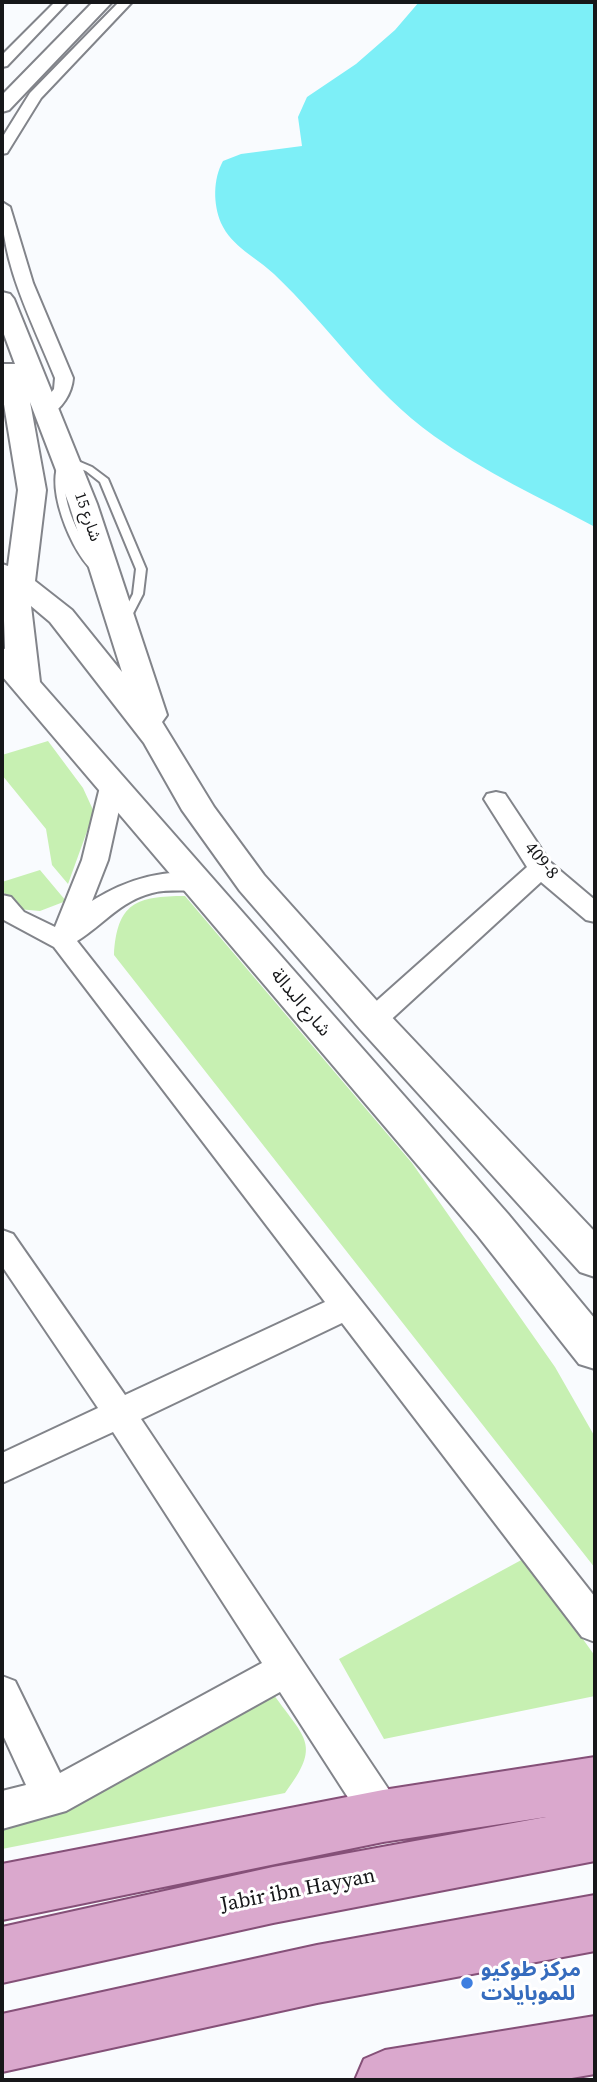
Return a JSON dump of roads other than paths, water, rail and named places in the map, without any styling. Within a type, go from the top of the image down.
[{"type":"main road","points":[[2,1892],[383,1816],[595,1783]]},
{"type":"main road","name":"Jabir ibn Hayyan","points":[[2,1955],[273,1895],[595,1834]]},
{"type":"main road","points":[[2,2043],[317,1974],[595,1923]]},
{"type":"main road","points":[[385,2080],[571,2059]]},
{"type":"street","points":[[2,86],[62,2]]},
{"type":"street","points":[[2,63],[86,2]]},
{"type":"street","points":[[2,106],[103,2]]},
{"type":"street","points":[[2,150],[35,96],[126,2]]},
{"type":"street","points":[[2,207],[25,283],[51,346],[64,384],[59,397],[23,407],[8,359],[51,346]]},
{"type":"street","name":"شارع 15","points":[[3,309],[8,359],[23,407],[32,503],[10,578],[17,632],[10,678]]},
{"type":"street","name":"شارع 15","points":[[23,407],[66,459],[159,740]]},
{"type":"street","points":[[3,516],[32,503]]},
{"type":"street","points":[[10,578],[61,616],[159,740],[191,798],[224,846],[373,1020],[595,1260]]},
{"type":"street","name":"شارع البدالة","points":[[10,678],[113,786],[198,882],[341,1052],[493,1225],[595,1351]]},
{"type":"street","points":[[63,942],[95,860],[113,786]]},
{"type":"street","name":"409-8","points":[[496,799],[541,868],[595,914]]},
{"type":"street","points":[[373,1020],[541,868]]},
{"type":"street","points":[[63,942],[91,913],[124,891],[172,879],[198,882]]},
{"type":"street","points":[[6,915],[63,942],[595,1625]]},
{"type":"street","points":[[2,1242],[120,1413],[383,1816]]},
{"type":"street","points":[[2,1469],[347,1306]]},
{"type":"street","points":[[2,1810],[52,1798],[286,1669]]},
{"type":"street","points":[[2,1693],[52,1798]]},
{"type":"lane","points":[[66,459],[89,469],[104,481],[141,569],[138,594],[122,625]]},
{"type":"water","points":[[419,2],[595,2],[595,527],[473,461],[411,418],[370,379],[274,274],[231,239],[218,216],[216,184],[223,161],[241,154],[302,146],[298,117],[307,97],[356,64],[395,30]]},
{"type":"place","name":"مركز طوكيو للموبايلات","points":[[467,1983]]}]
